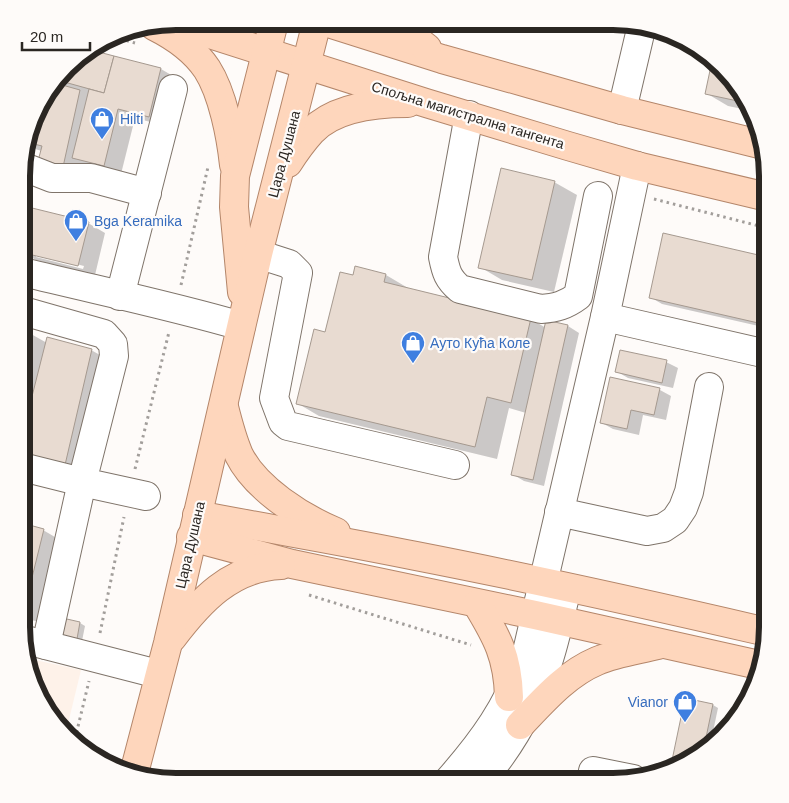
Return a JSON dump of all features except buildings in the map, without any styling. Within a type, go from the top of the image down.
[{"type":"main road","name":"Спољна магистрална тангента","points":[[197,30],[426,103],[637,166],[759,195]]},
{"type":"main road","name":"Цара Душана","points":[[242,321],[234,217],[235,176],[272,30]]},
{"type":"main road","name":"Цара Душана","points":[[135,767],[158,674],[168,643],[258,254],[315,30]]},
{"type":"main road","points":[[350,30],[442,59],[622,110],[755,143]]},
{"type":"main road","points":[[404,30],[442,59]]},
{"type":"main road","points":[[163,31],[189,50],[207,69],[219,96],[224,114],[235,176]]},
{"type":"main road","points":[[277,182],[312,131],[334,116],[365,106],[426,103]]},
{"type":"main road","points":[[223,403],[232,437],[240,456],[247,468],[259,481],[278,499],[315,524],[372,547]]},
{"type":"main road","points":[[194,526],[285,533],[372,547],[759,630]]},
{"type":"main road","points":[[194,526],[292,564],[754,664]]},
{"type":"main road","points":[[168,643],[190,615],[231,579],[263,565],[292,564]]},
{"type":"main road","points":[[478,604],[497,637],[507,666],[509,697]]},
{"type":"main road","points":[[520,724],[561,683],[579,670],[598,661],[663,643]]},
{"type":"street","points":[[622,110],[640,33]]},
{"type":"street","points":[[120,296],[173,89]]},
{"type":"street","points":[[469,115],[443,257],[446,271],[451,281],[460,289],[541,309],[553,308],[569,303],[578,296],[598,196]]},
{"type":"street","points":[[487,773],[528,711],[548,662],[547,618],[554,585],[559,512],[605,317],[637,166]]},
{"type":"street","points":[[30,169],[52,178],[91,178],[147,193]]},
{"type":"street","points":[[258,254],[289,264],[298,273],[274,398],[283,422],[288,426],[455,465]]},
{"type":"street","points":[[30,274],[120,296],[242,321]]},
{"type":"street","points":[[30,313],[104,334],[113,344],[114,356],[82,482],[34,642],[100,648],[158,674]]},
{"type":"street","points":[[605,317],[759,352]]},
{"type":"street","points":[[559,512],[648,531],[663,528],[675,520],[683,508],[689,492],[709,387]]},
{"type":"street","points":[[30,469],[138,494]]},
{"type":"street","points":[[455,773],[500,716],[526,656],[547,618]]},
{"type":"path","points":[[76,733],[100,648],[99,636],[138,494],[175,307],[210,158]]},
{"type":"path","points":[[304,594],[461,643],[478,646],[497,637]]},
{"type":"shaded area","points":[[34,660],[81,670],[68,724],[60,716],[41,683]]},
{"type":"place","name":"Hilti","points":[[102,140]]},
{"type":"place","name":"Bga Keramika","points":[[76,242]]},
{"type":"place","name":"Ауто Кућа Коле","points":[[413,364]]},
{"type":"place","name":"Vianor","points":[[685,723]]}]
